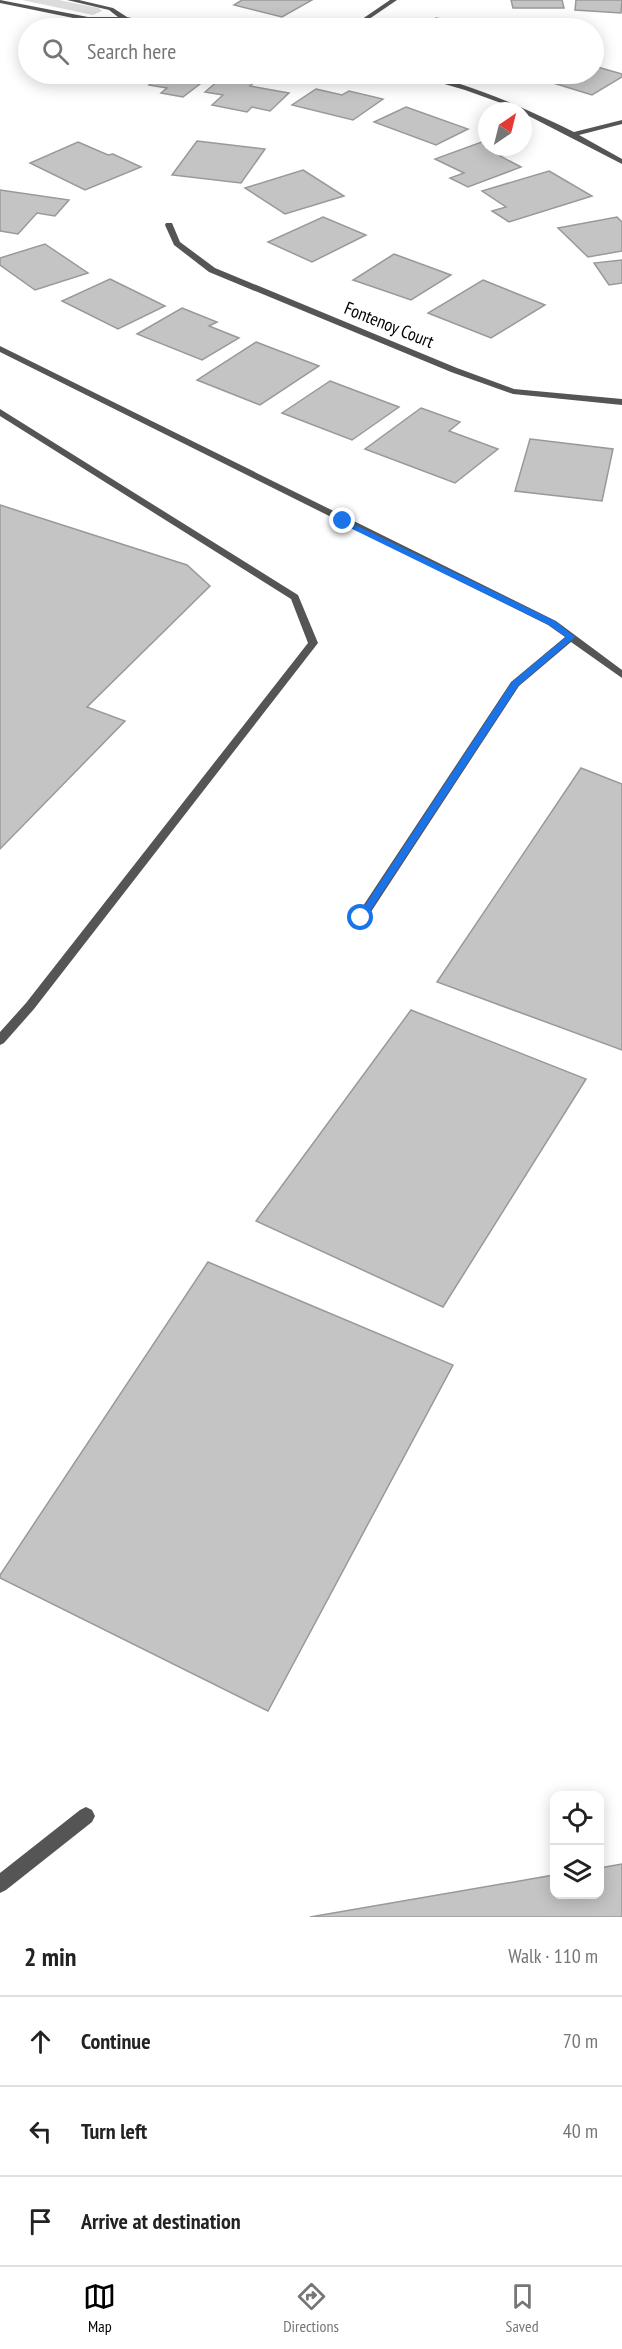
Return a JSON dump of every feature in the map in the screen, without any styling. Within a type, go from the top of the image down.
[{"type":"street","points":[[70,0],[111,9],[124,18]]},
{"type":"street","points":[[367,18],[394,0]]},
{"type":"street","points":[[0,1],[83,18]]},
{"type":"street","points":[[447,84],[501,100],[575,134],[622,162]]},
{"type":"street","points":[[575,134],[622,122]]},
{"type":"street","name":"Fontenoy Court","points":[[169,225],[177,243],[212,270],[454,370],[513,391],[622,402]]},
{"type":"street","points":[[0,350],[552,623],[622,675]]},
{"type":"street","points":[[0,412],[295,597],[313,643],[30,1006],[0,1040]]},
{"type":"street","points":[[361,918],[515,684],[571,637]]},
{"type":"street","points":[[0,1884],[86,1816]]},
{"type":"shaded area","points":[[22,0],[59,0],[99,8],[102,11],[93,15]]},
{"type":"building","points":[[242,0],[312,0],[282,17],[234,5]]},
{"type":"building","points":[[511,0],[562,0],[564,8],[513,8]]},
{"type":"building","points":[[576,0],[622,0],[621,13],[575,10]]},
{"type":"building","points":[[604,69],[622,74],[622,77],[592,95],[556,84],[604,84]]},
{"type":"building","points":[[200,84],[183,97],[161,93],[167,88],[149,85]]},
{"type":"building","points":[[214,84],[252,84],[250,86],[289,93],[270,111],[252,107],[247,112],[212,105],[223,95],[205,92]]},
{"type":"building","points":[[316,89],[342,95],[349,91],[383,99],[353,120],[292,105]]},
{"type":"building","points":[[406,107],[468,129],[436,145],[374,122]]},
{"type":"building","points":[[197,141],[265,149],[241,183],[172,175]]},
{"type":"building","points":[[78,142],[141,167],[85,190],[30,163]]},
{"type":"building","points":[[478,143],[478,156],[500,156],[521,167],[468,187],[450,178],[464,173],[435,159]]},
{"type":"building","points":[[303,170],[344,196],[285,214],[245,188]]},
{"type":"building","points":[[549,171],[592,196],[509,222],[492,211],[506,207],[482,191]]},
{"type":"building","points":[[0,190],[69,200],[55,216],[37,213],[18,234],[0,231]]},
{"type":"building","points":[[323,217],[366,235],[312,262],[268,242]]},
{"type":"building","points":[[617,217],[622,222],[622,251],[588,257],[558,228]]},
{"type":"building","points":[[45,244],[88,273],[35,290],[0,265],[0,258]]},
{"type":"building","points":[[394,254],[451,275],[411,300],[353,280]]},
{"type":"building","points":[[622,260],[622,283],[609,285],[594,263]]},
{"type":"building","points":[[110,279],[165,306],[118,329],[62,301]]},
{"type":"building","points":[[483,280],[545,305],[491,338],[428,313]]},
{"type":"building","points":[[182,308],[217,322],[209,326],[239,338],[202,360],[137,334]]},
{"type":"building","points":[[256,342],[319,366],[260,405],[197,380]]},
{"type":"building","points":[[330,381],[399,407],[352,440],[282,413]]},
{"type":"building","points":[[421,408],[460,422],[449,431],[498,449],[455,483],[365,449]]},
{"type":"building","points":[[530,439],[613,449],[602,501],[515,491]]},
{"type":"building","points":[[0,505],[187,565],[210,586],[87,707],[125,721],[0,849]]},
{"type":"building","points":[[581,768],[622,784],[622,1050],[437,982]]},
{"type":"building","points":[[411,1010],[586,1079],[443,1307],[256,1221]]},
{"type":"building","points":[[208,1262],[453,1365],[268,1711],[0,1578]]},
{"type":"building","points":[[622,1864],[622,1917],[310,1917],[550,1876],[550,1899],[604,1899],[604,1867]]},
{"type":"route","points":[[343,521],[552,623],[571,637],[515,684],[361,918]]}]
